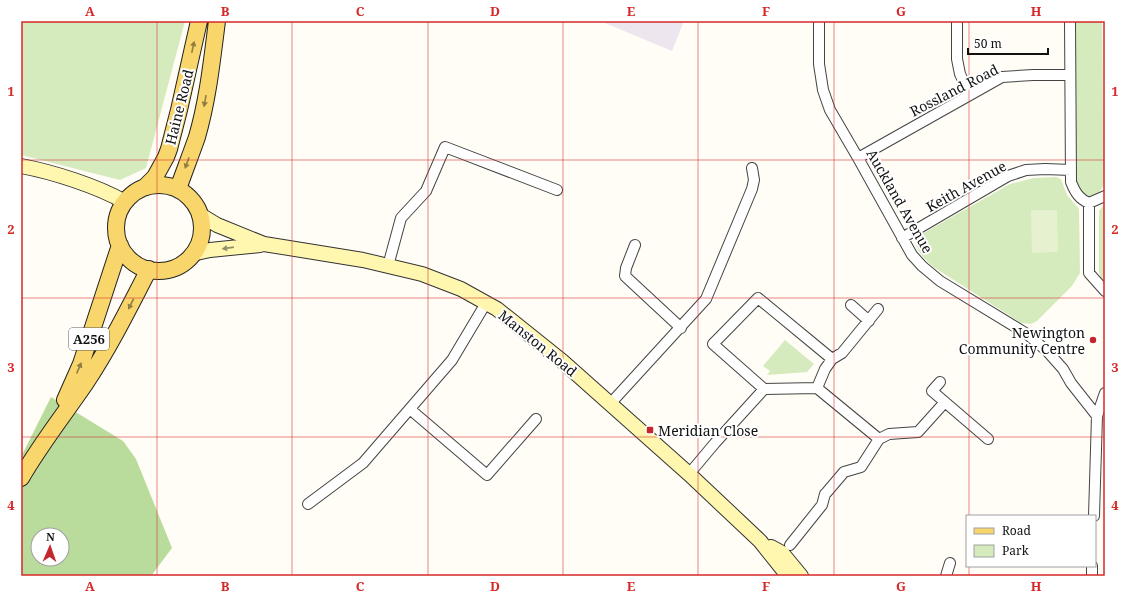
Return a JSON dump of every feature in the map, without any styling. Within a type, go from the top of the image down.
[{"type":"main road","name":"Haine Road","points":[[145,187],[155,177],[169,149],[199,21]]},
{"type":"main road","name":"Haine Road","points":[[178,189],[196,137],[203,111],[216,21]]},
{"type":"main road","points":[[21,166],[112,194],[125,202]]},
{"type":"main road","points":[[162,185],[178,189],[191,199],[199,214],[202,231],[197,247],[187,260],[173,268],[165,270],[149,269],[137,264],[132,261],[123,251],[117,238],[116,223],[120,209],[130,196],[145,187],[162,185]]},
{"type":"main road","name":"Manston Road","points":[[199,214],[216,225],[264,244],[363,260],[422,274],[442,281],[486,302],[497,309],[562,361],[689,474],[760,541],[788,576]]},
{"type":"main road","name":"Manston Road","points":[[192,254],[210,250],[264,244]]},
{"type":"main road","name":"A256","points":[[52,429],[81,364],[120,246]]},
{"type":"main road","name":"A256","points":[[21,478],[52,429],[85,383],[127,314],[149,269]]},
{"type":"main road","name":"Manston Road","points":[[760,541],[782,553],[801,576]]},
{"type":"street","name":"Auckland Avenue","points":[[819,21],[820,64],[823,90],[830,110],[912,254],[922,266],[940,281],[1027,334],[1047,351],[1063,369],[1071,383],[1097,416]]},
{"type":"street","points":[[956,21],[957,59],[960,74],[970,95]]},
{"type":"street","points":[[1070,21],[1071,182],[1076,192],[1083,200],[1090,203],[1105,196]]},
{"type":"street","name":"Rossland Road","points":[[858,158],[1002,78],[1033,75],[1070,75]]},
{"type":"street","points":[[388,266],[401,218],[426,191],[445,147],[557,190]]},
{"type":"street","points":[[610,404],[706,299],[752,189],[754,180],[752,168]]},
{"type":"street","name":"Keith Avenue","points":[[902,238],[1008,176],[1026,170],[1071,170]]},
{"type":"street","points":[[1090,203],[1089,273],[1105,291]]},
{"type":"street","points":[[635,245],[626,268],[625,276],[681,328]]},
{"type":"street","points":[[832,359],[758,298],[713,344],[764,389],[817,388],[879,439]]},
{"type":"street","points":[[308,504],[363,463],[410,410],[452,360],[486,302]]},
{"type":"street","points":[[851,305],[869,321]]},
{"type":"street","points":[[817,388],[825,369],[832,359],[842,353],[878,309]]},
{"type":"street","points":[[940,382],[932,391],[988,439]]},
{"type":"street","points":[[689,474],[715,442],[764,389]]},
{"type":"street","points":[[1094,515],[1097,416],[1105,393]]},
{"type":"street","points":[[790,546],[822,505],[825,494],[844,472],[861,467],[879,439],[889,434],[918,432],[945,402]]},
{"type":"street","points":[[410,410],[487,474],[536,419]]},
{"type":"street","points":[[946,576],[950,563]]},
{"type":"shaded area","points":[[600,21],[684,21],[672,51]]},
{"type":"green space","points":[[21,21],[185,21],[146,168],[120,180],[21,155]]},
{"type":"green space","points":[[1072,21],[1102,21],[1104,180],[1100,191],[1092,196],[1084,196],[1076,187]]},
{"type":"green space","points":[[1056,177],[1061,179],[1067,195],[1079,209],[1080,273],[1072,286],[1037,321],[1031,324],[1021,323],[935,268],[923,257],[917,248],[916,243],[920,235],[1010,184],[1034,178]]},
{"type":"green space","points":[[1105,204],[1105,283],[1099,272],[1099,211]]},
{"type":"green space","points":[[1031,210],[1057,210],[1058,252],[1032,253]]},
{"type":"green space","points":[[785,340],[814,364],[807,372],[767,375],[770,371],[763,366]]},
{"type":"green space","points":[[51,397],[123,441],[136,459],[172,548],[151,576],[21,576],[21,457]]},
{"type":"place","name":"Newington Community Centre","points":[[1093,340]]},
{"type":"place","name":"Meridian Close","points":[[650,430]]}]
